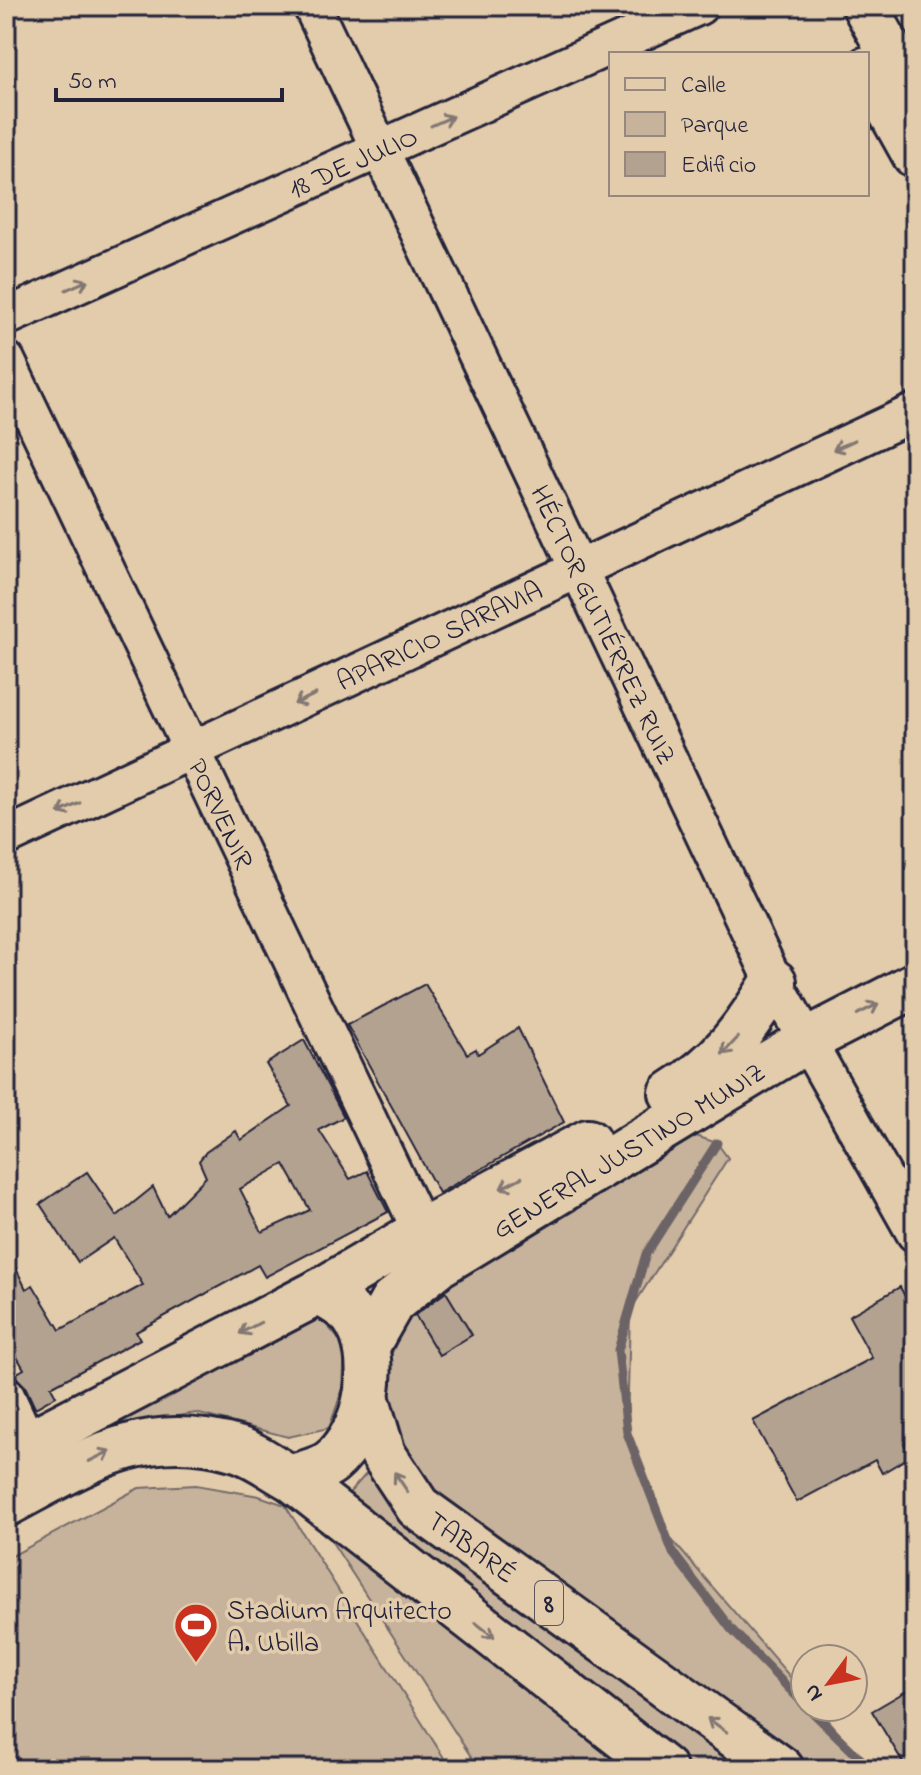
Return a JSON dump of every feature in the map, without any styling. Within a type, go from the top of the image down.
[{"type":"main road","points":[[832,6],[858,52]]},
{"type":"main road","points":[[865,6],[915,96]]},
{"type":"main road","points":[[869,73],[915,155]]},
{"type":"main road","name":"GENERAL JUSTINO MUNIZ","points":[[367,1346],[392,1302],[430,1248],[706,1072],[745,1030],[774,982]]},
{"type":"main road","name":"GENERAL JUSTINO MUNIZ","points":[[17,1449],[319,1292],[430,1248],[806,1041],[915,985]]},
{"type":"main road","points":[[319,1292],[354,1316],[367,1346]]},
{"type":"main road","name":"8","points":[[366,1397],[367,1346]]},
{"type":"main road","points":[[291,1478],[330,1463],[357,1433],[366,1397]]},
{"type":"main road","name":"TABARÉ","points":[[366,1397],[383,1454],[418,1507],[781,1769]]},
{"type":"main road","name":"8","points":[[6,1504],[120,1446],[180,1439],[239,1449],[291,1478]]},
{"type":"main road","name":"TABARÉ","points":[[291,1478],[664,1769]]},
{"type":"street","name":"HÉCTOR GUTIÉRREZ RUIZ","points":[[312,6],[582,570],[774,982],[915,1233]]},
{"type":"street","name":"18 DE JULIO","points":[[6,317],[699,6]]},
{"type":"street","name":"PORVENIR","points":[[6,360],[430,1248]]},
{"type":"street","name":"APARICIO SARAVIA","points":[[6,837],[915,412]]},
{"type":"street","points":[[6,1396],[17,1449],[46,1483]]},
{"type":"green space","points":[[696,1136],[717,1143],[728,1158],[630,1311],[627,1433],[665,1532],[789,1675],[789,1723],[830,1723],[865,1763],[848,1769],[809,1769],[443,1507],[408,1458],[383,1374],[410,1310]]},
{"type":"green space","points":[[316,1313],[345,1346],[343,1388],[329,1428],[288,1437],[196,1413],[85,1431]]},
{"type":"green space","points":[[367,1473],[584,1649],[745,1769],[691,1769],[343,1500]]},
{"type":"green space","name":"Stadium Arquitecto A. Ubilla","points":[[196,1485],[259,1496],[285,1505],[451,1769],[6,1769],[6,1559],[139,1488]]},
{"type":"green space","points":[[319,1522],[625,1769],[479,1769]]},
{"type":"building","points":[[425,984],[467,1054],[476,1049],[478,1054],[518,1028],[564,1122],[439,1193],[347,1025]]},
{"type":"building","points":[[304,1040],[344,1117],[319,1130],[350,1179],[367,1171],[388,1212],[265,1277],[258,1265],[136,1332],[140,1339],[51,1387],[56,1396],[35,1408],[25,1386],[14,1375],[24,1369],[6,1338],[6,1248],[26,1289],[33,1285],[60,1330],[143,1285],[114,1238],[78,1262],[40,1204],[87,1172],[117,1216],[153,1187],[167,1216],[206,1177],[199,1161],[206,1152],[236,1131],[241,1140],[291,1106],[266,1064]],"holes":[[[284,1164],[310,1210],[262,1232],[240,1189]]]},
{"type":"building","points":[[900,1287],[915,1315],[915,1438],[904,1444],[911,1456],[882,1473],[875,1460],[797,1502],[753,1421],[872,1358],[849,1316]]},
{"type":"building","points":[[446,1292],[472,1335],[439,1355],[415,1315]]},
{"type":"building","points":[[915,1686],[915,1769],[907,1769],[872,1711]]},
{"type":"waterway","points":[[717,1143],[646,1254],[618,1350],[627,1433],[673,1553],[731,1629],[789,1689]]},
{"type":"waterway","points":[[824,1723],[871,1769]]},
{"type":"place","name":"Stadium Arquitecto A. Ubilla","points":[[196,1664]]}]
